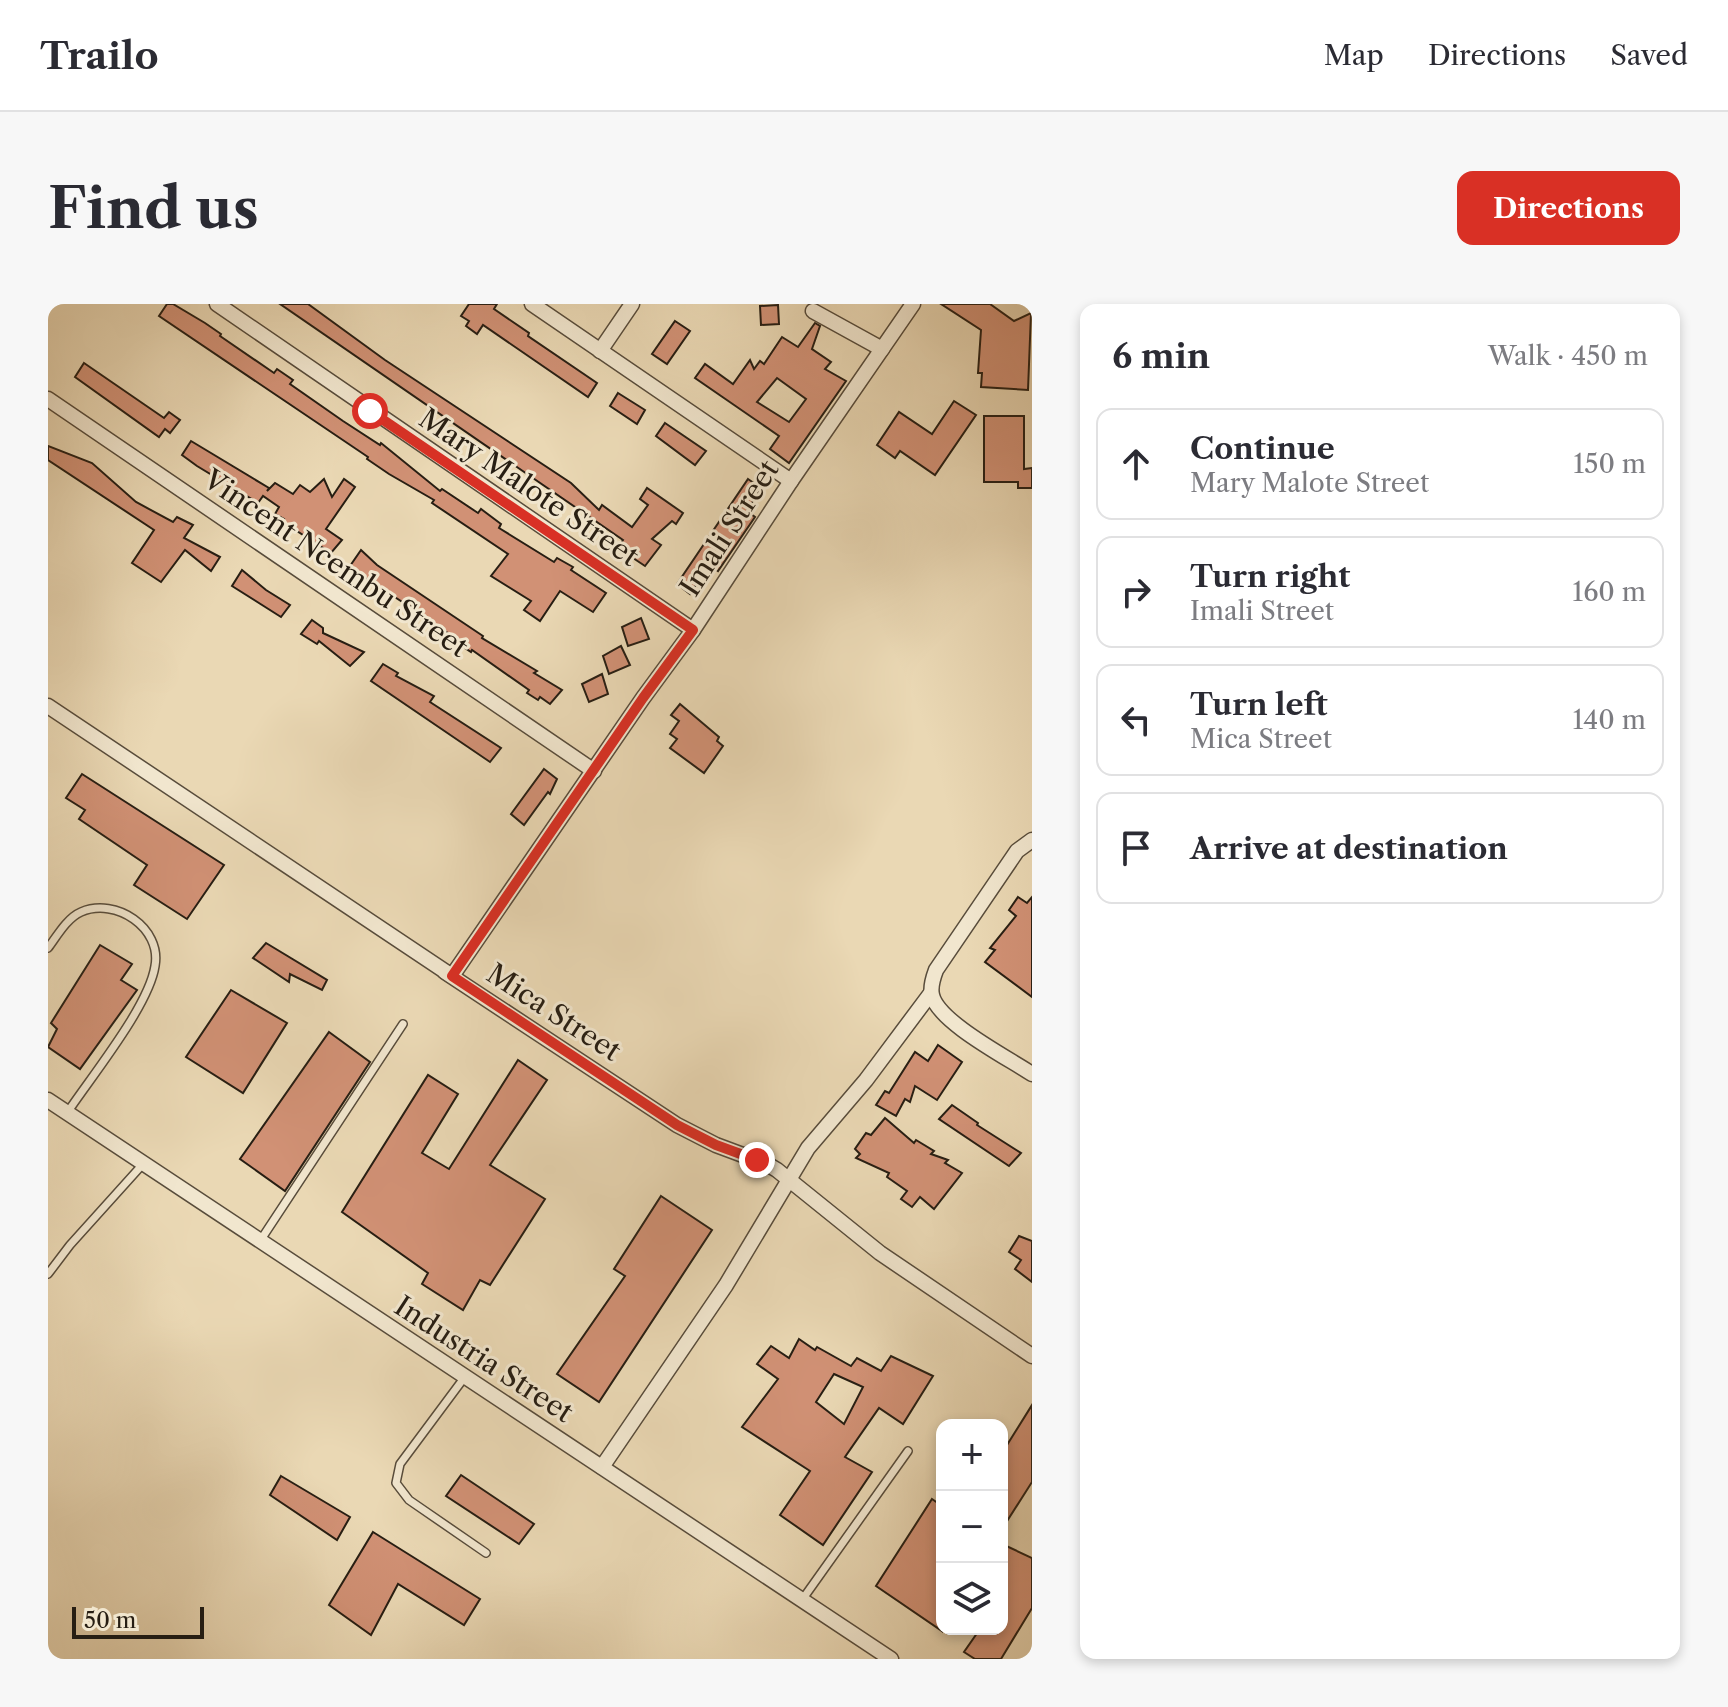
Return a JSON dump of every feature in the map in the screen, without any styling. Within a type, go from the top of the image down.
[{"type":"street","name":"Mary Malote Street","points":[[217,304],[693,630]]},
{"type":"street","points":[[532,304],[791,481]]},
{"type":"street","points":[[600,351],[632,304]]},
{"type":"street","name":"Imali Street","points":[[452,976],[693,630],[913,304]]},
{"type":"street","points":[[813,311],[882,349]]},
{"type":"street","name":"Vincent Ncembu Street","points":[[48,399],[594,771]]},
{"type":"street","name":"Mica Street","points":[[48,706],[677,1125],[716,1145],[767,1164],[880,1253],[1032,1356]]},
{"type":"street","points":[[602,1467],[726,1285],[801,1159],[866,1080],[931,993],[936,970],[1017,851],[1032,840]]},
{"type":"street","points":[[931,993],[949,1019],[1032,1074]]},
{"type":"street","name":"Industria Street","points":[[48,1100],[891,1659]]},
{"type":"lane","points":[[48,948],[71,919],[81,912],[107,908],[125,912],[140,925],[157,954],[152,979],[139,1007],[67,1113]]},
{"type":"lane","points":[[260,1241],[403,1024]]},
{"type":"lane","points":[[48,1274],[143,1164]]},
{"type":"lane","points":[[464,1378],[400,1464],[396,1483],[409,1500],[486,1553]]},
{"type":"lane","points":[[802,1600],[908,1451]]},
{"type":"building","points":[[167,304],[173,304],[205,323],[274,373],[277,369],[293,380],[290,384],[381,443],[440,491],[442,489],[478,513],[481,509],[501,524],[499,528],[554,562],[557,558],[573,567],[571,570],[606,593],[593,612],[560,591],[540,621],[524,610],[531,601],[491,576],[508,554],[432,503],[434,500],[389,474],[159,316]]},
{"type":"building","points":[[280,304],[308,304],[385,360],[571,483],[599,510],[602,505],[632,527],[648,505],[640,499],[647,488],[683,513],[676,524],[672,521],[652,539],[661,545],[645,566],[618,548],[623,540]]},
{"type":"building","points":[[469,304],[497,304],[494,309],[529,333],[528,336],[597,383],[588,397],[483,325],[477,334],[466,326],[469,321],[461,316]]},
{"type":"building","points":[[941,304],[990,304],[1014,321],[1031,313],[1028,390],[981,387],[982,373],[978,373],[981,330]]},
{"type":"building","points":[[778,305],[779,324],[761,325],[760,306]]},
{"type":"building","points":[[675,321],[690,331],[667,364],[652,354]]},
{"type":"building","points":[[815,323],[820,326],[812,349],[831,362],[825,369],[846,381],[789,463],[770,449],[779,436],[695,378],[705,364],[733,384],[750,360],[754,369],[760,361],[764,364],[782,337],[798,347]],"holes":[[[777,378],[806,399],[789,422],[757,402]]]},
{"type":"building","points":[[84,363],[164,418],[169,412],[180,420],[170,433],[165,429],[159,437],[75,377]]},
{"type":"building","points":[[618,393],[645,410],[637,424],[610,406]]},
{"type":"building","points":[[954,401],[976,415],[935,475],[900,451],[895,458],[877,445],[899,412],[932,434]]},
{"type":"building","points":[[984,416],[1024,416],[1024,469],[1032,468],[1032,488],[1018,488],[1018,482],[984,482]]},
{"type":"building","points":[[665,423],[706,451],[695,465],[656,436]]},
{"type":"building","points":[[191,441],[269,488],[267,491],[275,483],[293,494],[300,485],[310,492],[324,479],[332,497],[344,479],[355,487],[326,529],[342,540],[331,553],[283,522],[284,519],[275,514],[279,507],[263,496],[258,503],[197,466],[182,455]]},
{"type":"building","points":[[48,446],[92,463],[136,502],[173,522],[177,517],[193,525],[184,538],[220,557],[211,571],[185,550],[161,582],[132,563],[154,530],[48,460]]},
{"type":"building","points":[[748,479],[761,488],[747,511],[755,517],[718,571],[709,565],[690,594],[677,584]]},
{"type":"building","points":[[361,550],[377,565],[562,690],[550,704],[527,693],[529,690],[456,642],[458,640],[421,615],[412,605],[410,607],[352,569],[350,566]]},
{"type":"building","points":[[242,570],[290,605],[281,617],[232,586]]},
{"type":"building","points":[[641,618],[649,639],[628,646],[622,627]]},
{"type":"building","points":[[312,620],[323,628],[323,633],[364,652],[350,666],[319,641],[317,644],[301,634]]},
{"type":"building","points":[[621,646],[630,665],[609,674],[603,656]]},
{"type":"building","points":[[383,664],[398,673],[396,676],[434,696],[430,702],[501,748],[490,762],[371,681]]},
{"type":"building","points":[[602,674],[608,694],[589,702],[582,684]]},
{"type":"building","points":[[680,704],[719,737],[717,741],[723,746],[704,773],[670,748],[677,739],[670,734],[679,721],[671,715]]},
{"type":"building","points":[[544,769],[557,779],[550,794],[548,792],[524,825],[511,814]]},
{"type":"building","points":[[82,774],[224,865],[187,919],[134,885],[147,865],[79,819],[85,810],[66,798]]},
{"type":"building","points":[[1018,897],[1027,903],[1032,897],[1032,997],[985,962],[995,950],[990,948],[1016,916],[1009,910]]},
{"type":"building","points":[[266,943],[327,980],[322,990],[290,974],[289,982],[253,958]]},
{"type":"building","points":[[100,945],[132,964],[121,980],[137,990],[80,1069],[48,1047],[57,1029],[51,1023]]},
{"type":"building","points":[[231,990],[287,1023],[243,1093],[186,1057]]},
{"type":"building","points":[[329,1032],[370,1062],[285,1191],[240,1159]]},
{"type":"building","points":[[938,1045],[962,1062],[937,1100],[915,1086],[910,1102],[905,1099],[896,1116],[876,1105],[885,1091],[889,1093],[915,1052],[928,1061]]},
{"type":"building","points":[[518,1060],[547,1080],[490,1165],[545,1199],[490,1285],[480,1280],[463,1310],[422,1284],[428,1273],[342,1212],[428,1075],[458,1094],[422,1153],[449,1169]]},
{"type":"building","points":[[952,1105],[1021,1153],[1009,1166],[939,1119]]},
{"type":"building","points":[[885,1118],[914,1143],[916,1140],[934,1151],[931,1154],[948,1160],[945,1163],[962,1173],[934,1209],[920,1197],[912,1207],[901,1199],[907,1191],[887,1177],[889,1173],[856,1158],[860,1154],[855,1149],[866,1133],[871,1135]]},
{"type":"building","points":[[661,1196],[712,1230],[599,1402],[557,1374],[625,1276],[614,1269]]},
{"type":"building","points":[[1019,1236],[1032,1241],[1032,1282],[1015,1269],[1021,1260],[1009,1252]]},
{"type":"building","points":[[799,1339],[851,1366],[857,1358],[881,1371],[891,1356],[933,1376],[903,1424],[879,1408],[845,1457],[872,1472],[823,1545],[780,1515],[810,1471],[742,1427],[778,1379],[757,1364],[771,1346],[789,1358]],"holes":[[[834,1374],[863,1387],[844,1424],[816,1402]]]},
{"type":"building","points":[[1032,1405],[1032,1482],[1008,1520],[1008,1491],[1008,1443]]},
{"type":"building","points":[[461,1475],[534,1524],[519,1544],[446,1496]]},
{"type":"building","points":[[281,1476],[350,1517],[337,1540],[270,1495]]},
{"type":"building","points":[[932,1499],[936,1502],[936,1627],[876,1586]]},
{"type":"building","points":[[373,1532],[480,1599],[464,1625],[398,1584],[371,1635],[329,1605]]},
{"type":"building","points":[[1008,1547],[1032,1558],[1032,1608],[1001,1659],[975,1659],[964,1652],[976,1635],[1008,1635]]},
{"type":"route","points":[[370,411],[693,630],[452,976],[677,1125],[716,1145],[757,1160]]}]
